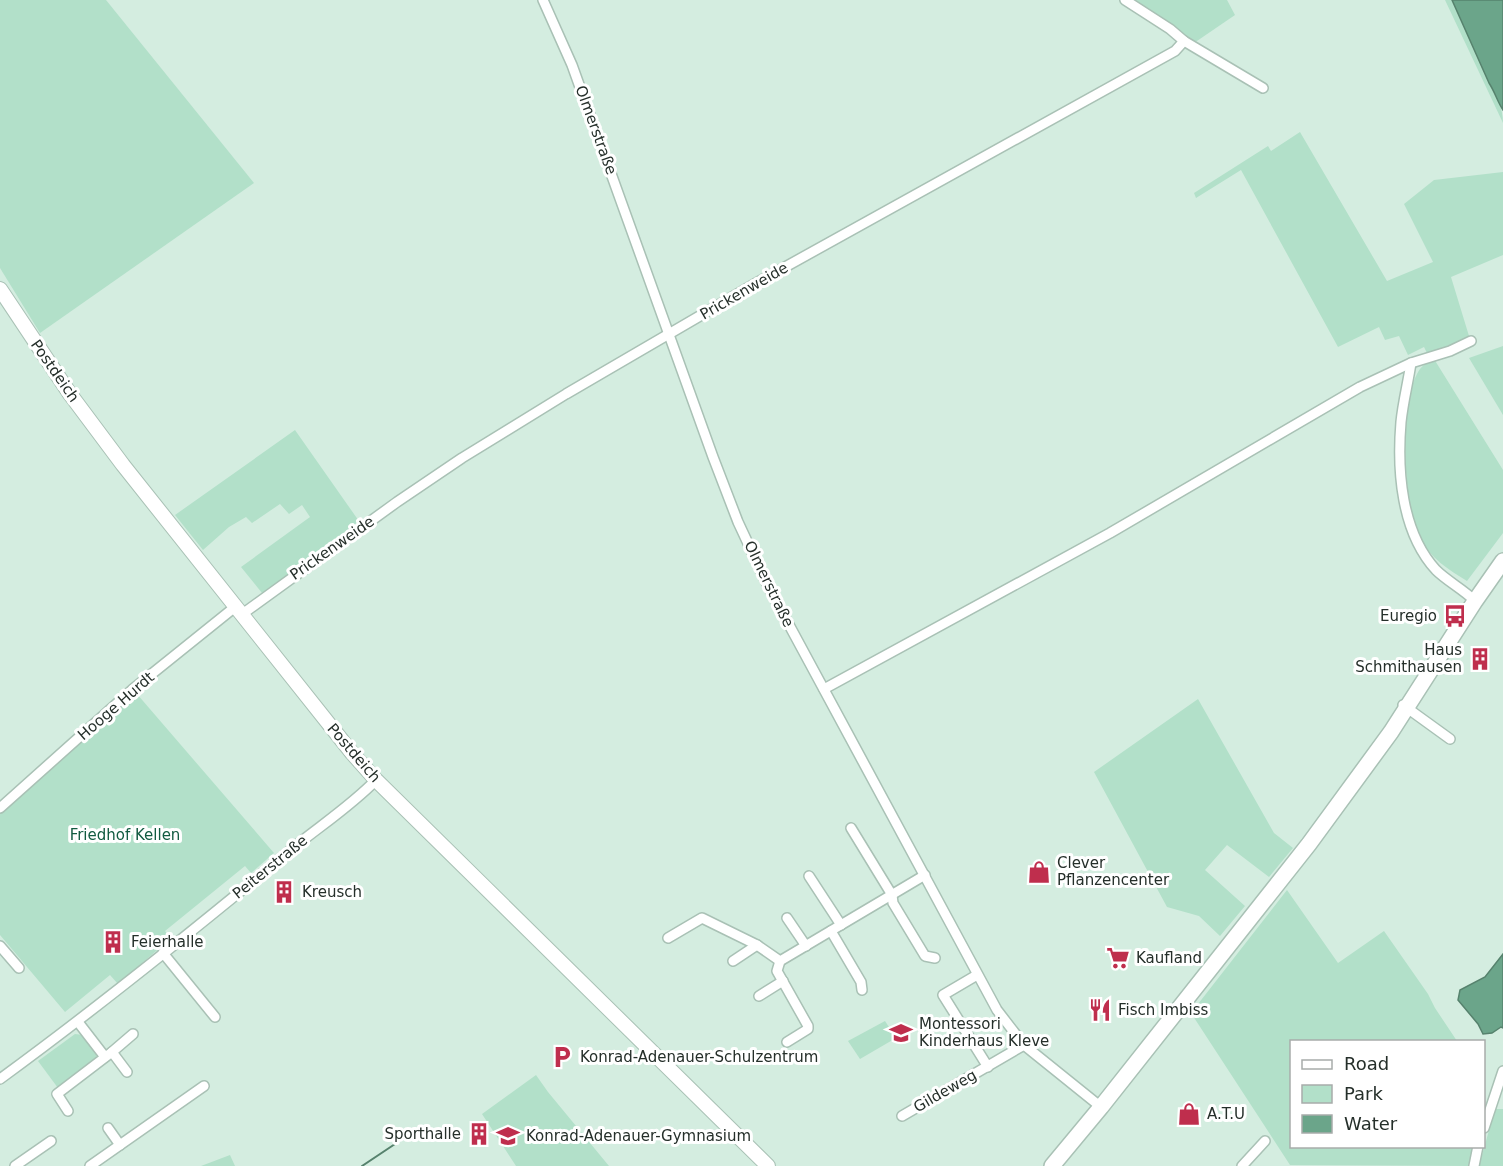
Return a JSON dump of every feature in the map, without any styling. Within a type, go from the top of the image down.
[{"type":"main road","name":"Postdeich","points":[[0,289],[70,394],[123,465],[309,700],[376,780],[768,1166]]},
{"type":"main road","points":[[1052,1166],[1309,844],[1371,761],[1404,705],[1503,561]]},
{"type":"street","name":"Olmerstraße","points":[[543,0],[572,64],[738,522],[767,584],[997,1010],[1024,1045],[1101,1107]]},
{"type":"street","points":[[1125,0],[1170,29],[1184,41],[1263,88]]},
{"type":"street","name":"Prickenweide","points":[[238,611],[462,458],[566,394],[668,334],[1175,51],[1184,41]]},
{"type":"street","points":[[824,689],[1110,533],[1360,387],[1411,363],[1450,351],[1471,341]]},
{"type":"street","points":[[1411,363],[1401,422],[1401,469],[1408,520],[1419,547],[1436,570],[1475,600]]},
{"type":"street","name":"Hooge Hurdt","points":[[0,808],[133,689],[238,611]]},
{"type":"street","points":[[1404,705],[1450,739]]},
{"type":"street","name":"Peiterstraße","points":[[0,1079],[78,1022],[351,803],[376,780]]},
{"type":"street","points":[[851,828],[892,895],[893,903],[925,956],[935,958]]},
{"type":"street","points":[[787,1042],[808,1029],[808,1026],[777,971],[780,962],[925,875]]},
{"type":"street","points":[[809,876],[841,925]]},
{"type":"street","points":[[668,938],[702,918],[757,945],[780,962]]},
{"type":"street","points":[[787,918],[806,946]]},
{"type":"street","points":[[831,931],[861,982],[862,990]]},
{"type":"street","points":[[733,961],[757,945]]},
{"type":"street","points":[[0,946],[19,968]]},
{"type":"street","points":[[163,953],[215,1017]]},
{"type":"street","name":"Gildeweg","points":[[977,975],[943,995],[988,1066]]},
{"type":"street","points":[[759,996],[783,981]]},
{"type":"street","points":[[78,1022],[127,1072]]},
{"type":"street","points":[[68,1111],[57,1094],[133,1034]]},
{"type":"street","name":"Gildeweg","points":[[902,1116],[1024,1045]]},
{"type":"street","points":[[1485,1125],[1503,1071]]},
{"type":"street","points":[[90,1166],[204,1086]]},
{"type":"street","points":[[108,1128],[120,1145]]},
{"type":"street","points":[[12,1163],[51,1141]]},
{"type":"street","points":[[1242,1166],[1265,1141]]},
{"type":"street","points":[[1473,1166],[1478,1148]]},
{"type":"green space","points":[[0,0],[106,0],[254,183],[40,333],[0,268]]},
{"type":"green space","points":[[1130,0],[1227,0],[1235,15],[1194,43]]},
{"type":"green space","points":[[1445,0],[1452,0],[1497,97],[1503,123]]},
{"type":"green space","points":[[1300,132],[1387,281],[1433,262],[1404,204],[1434,180],[1503,172],[1503,255],[1451,277],[1469,336],[1451,346],[1427,353],[1424,347],[1408,355],[1399,336],[1385,340],[1379,327],[1338,347],[1241,170],[1196,198],[1194,193],[1268,146],[1271,151]]},
{"type":"green space","points":[[1503,346],[1503,415],[1469,358]]},
{"type":"green space","points":[[1434,359],[1503,470],[1503,533],[1467,581],[1440,563],[1429,552],[1414,523],[1410,503],[1405,456],[1407,409],[1417,374],[1424,365]]},
{"type":"green space","points":[[295,430],[361,524],[262,593],[241,567],[310,517],[302,505],[289,514],[280,504],[252,523],[246,517],[229,527],[203,550],[175,515]]},
{"type":"green space","name":"Friedhof Kellen","points":[[137,694],[274,853],[251,873],[245,866],[165,931],[171,938],[118,984],[110,975],[65,1012],[0,935],[0,813],[62,756]]},
{"type":"green space","points":[[1198,699],[1274,833],[1293,848],[1269,877],[1227,845],[1205,870],[1245,906],[1220,936],[1199,916],[1167,907],[1094,772]]},
{"type":"green space","points":[[1287,890],[1338,963],[1384,931],[1428,994],[1456,1040],[1290,1040],[1290,1148],[1472,1148],[1469,1166],[1290,1165],[1191,1013]]},
{"type":"green space","points":[[885,1021],[896,1038],[860,1059],[848,1041]]},
{"type":"green space","points":[[75,1034],[83,1035],[96,1051],[96,1058],[58,1088],[38,1061]]},
{"type":"green space","points":[[536,1075],[609,1166],[516,1166],[482,1114]]},
{"type":"green space","points":[[1495,1109],[1503,1109],[1503,1166],[1479,1166]]},
{"type":"green space","points":[[230,1155],[235,1166],[201,1166]]},
{"type":"water","points":[[1452,0],[1503,0],[1503,110],[1489,83]]},
{"type":"water","points":[[1503,954],[1503,1028],[1483,1034],[1478,1024],[1458,1000],[1460,990],[1485,977]]},
{"type":"waterway","points":[[362,1166],[395,1144]]},
{"type":"place","name":"Euregio","points":[[1455,616]]},
{"type":"place","name":"Haus Schmithausen","points":[[1480,659]]},
{"type":"place","name":"Clever Pflanzencenter","points":[[1039,872]]},
{"type":"place","name":"Kreusch","points":[[284,892]]},
{"type":"place","name":"Feierhalle","points":[[113,942]]},
{"type":"place","name":"Kaufland","points":[[1118,958]]},
{"type":"place","name":"Fisch Imbiss","points":[[1100,1010]]},
{"type":"place","name":"Montessori Kinderhaus Kleve","points":[[901,1033]]},
{"type":"place","name":"Konrad-Adenauer-Schulzentrum","points":[[562,1057]]},
{"type":"place","name":"A.T.U","points":[[1189,1114]]},
{"type":"place","name":"Sporthalle","points":[[479,1134]]},
{"type":"place","name":"Konrad-Adenauer-Gymnasium","points":[[508,1136]]}]
